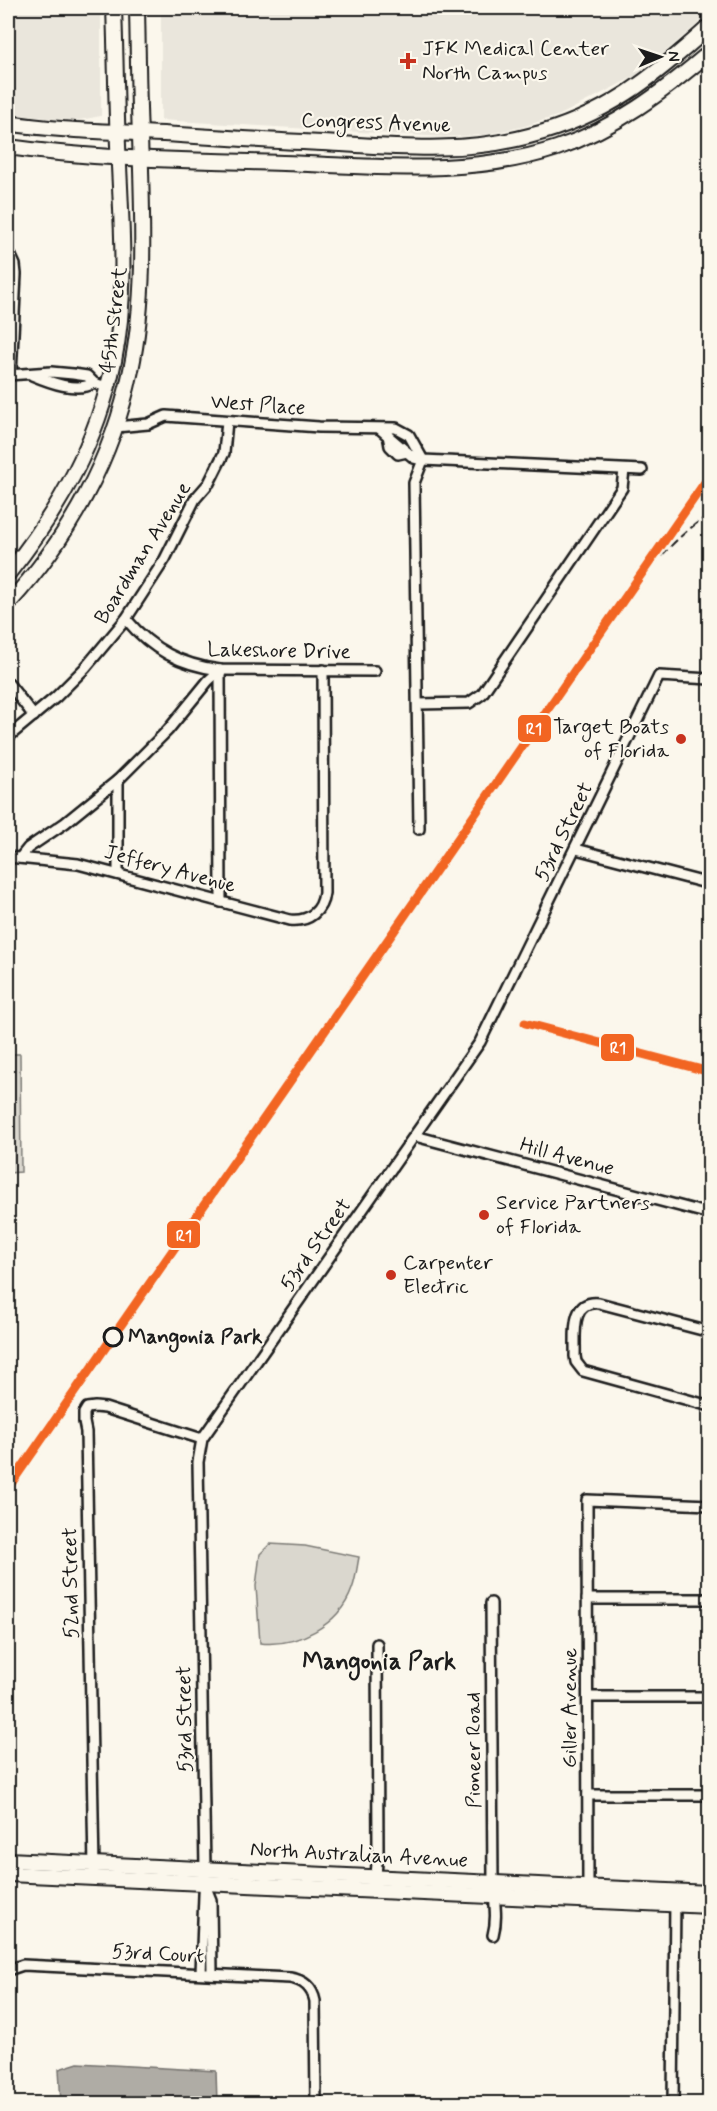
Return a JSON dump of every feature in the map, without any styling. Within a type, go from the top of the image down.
[{"type":"main road","name":"45th Street","points":[[8,574],[31,545],[65,494],[91,439],[101,385],[114,362],[120,316],[122,236],[114,8]]},
{"type":"main road","name":"45th Street","points":[[8,604],[50,553],[84,501],[116,427],[133,362],[141,297],[143,237],[137,8]]},
{"type":"main road","name":"Congress Avenue","points":[[8,123],[66,130],[361,145],[453,148],[505,142],[551,130],[588,115],[626,95],[670,62],[710,26]]},
{"type":"main road","name":"Congress Avenue","points":[[8,147],[118,158],[298,164],[456,167],[482,165],[534,155],[605,128],[657,96],[710,52]]},
{"type":"main road","points":[[298,164],[347,154],[361,145]]},
{"type":"main road","points":[[101,385],[118,399],[120,412]]},
{"type":"main road","name":"North Australian Avenue","points":[[8,1860],[94,1871]]},
{"type":"main road","name":"North Australian Avenue","points":[[8,1874],[94,1871],[493,1889],[675,1898],[710,1906]]},
{"type":"main road","name":"North Australian Avenue","points":[[205,1876],[376,1876],[493,1889]]},
{"type":"main road","name":"North Australian Avenue","points":[[675,1898],[710,1893]]},
{"type":"street","points":[[8,250],[15,265],[16,274],[9,375],[30,374],[52,383],[87,387],[101,385]]},
{"type":"street","points":[[120,412],[135,425]]},
{"type":"street","name":"West Place","points":[[116,427],[148,424],[166,416],[384,432],[396,428],[409,435],[423,460]]},
{"type":"street","name":"Boardman Avenue","points":[[8,737],[85,668],[126,619],[165,558],[195,499],[208,483],[224,453],[227,421]]},
{"type":"street","points":[[384,432],[390,446],[398,454],[407,452],[414,458],[423,460],[642,470]]},
{"type":"street","points":[[419,829],[414,483],[423,460]]},
{"type":"street","points":[[418,704],[469,703],[482,694],[622,488],[624,470]]},
{"type":"street","name":"Lakeshore Drive","points":[[126,619],[145,640],[174,659],[201,668],[375,671]]},
{"type":"street","points":[[20,858],[28,848],[65,823],[118,780],[168,730],[208,681],[220,670]]},
{"type":"street","points":[[220,670],[221,902]]},
{"type":"street","name":"Jeffery Avenue","points":[[8,857],[78,864],[296,921],[308,918],[318,910],[324,893],[323,670]]},
{"type":"street","name":"53rd Street","points":[[201,1973],[205,1876],[198,1462],[202,1439],[480,1042],[659,676],[710,679]]},
{"type":"street","points":[[8,683],[34,716]]},
{"type":"street","points":[[118,780],[118,874]]},
{"type":"street","points":[[576,849],[710,884]]},
{"type":"street","name":"Hill Avenue","points":[[415,1136],[710,1214]]},
{"type":"street","points":[[710,1332],[593,1302],[582,1307],[576,1317],[575,1356],[583,1371],[710,1406]]},
{"type":"street","name":"52nd Street","points":[[94,1871],[84,1413],[87,1408],[105,1408],[202,1439]]},
{"type":"street","name":"Giller Avenue","points":[[588,1894],[587,1500],[710,1505]]},
{"type":"street","points":[[587,1599],[710,1599]]},
{"type":"street","name":"Pioneer Road","points":[[491,1603],[493,1889]]},
{"type":"street","points":[[376,1876],[378,1850],[377,1644]]},
{"type":"street","points":[[588,1697],[710,1697]]},
{"type":"street","points":[[588,1795],[710,1795]]},
{"type":"street","name":"53rd Street","points":[[205,1876],[212,1900],[212,1974]]},
{"type":"street","points":[[673,2103],[675,1898]]},
{"type":"street","name":"53rd Court","points":[[8,1970],[23,1965],[290,1978],[306,1985],[315,2001],[316,2103]]},
{"type":"shaded area","points":[[8,8],[101,8],[101,116],[75,121],[8,114]]},
{"type":"shaded area","name":"JFK Medical Center North Campus","points":[[161,8],[709,8],[710,13],[641,73],[560,115],[522,127],[483,135],[444,137],[161,120]]},
{"type":"shaded area","points":[[8,1054],[20,1054],[21,1172],[8,1173]]},
{"type":"shaded area","points":[[270,1544],[305,1546],[359,1557],[353,1585],[346,1602],[327,1623],[302,1637],[274,1643],[260,1643],[256,1586],[260,1554]]},
{"type":"shaded area","points":[[78,2063],[216,2071],[217,2103],[61,2103],[59,2069]]},
{"type":"railway","points":[[618,608],[672,545],[710,514]]},
{"type":"railway","points":[[525,1023],[710,1072]]},
{"type":"transit line","name":"R1","points":[[8,1488],[710,475]]},
{"type":"transit line","name":"R1","points":[[525,1023],[710,1072]]},
{"type":"place","name":"JFK Medical Center North Campus","points":[[408,61]]},
{"type":"place","name":"Target Boats of Florida","points":[[681,739]]},
{"type":"place","name":"Service Partners of Florida","points":[[484,1215]]},
{"type":"place","name":"Carpenter Electric","points":[[391,1275]]},
{"type":"place","name":"Mangonia Park","points":[[113,1337]]},
{"type":"district","name":"Mangonia Park","points":[[379,1662]]}]
